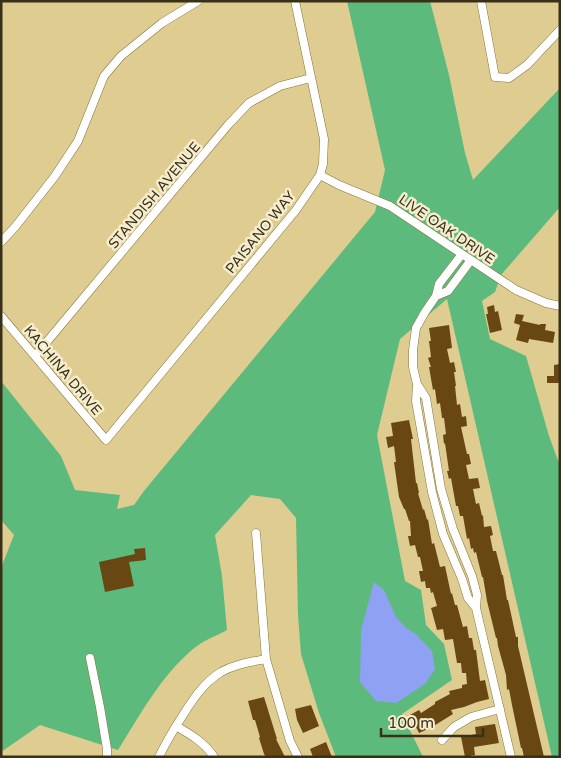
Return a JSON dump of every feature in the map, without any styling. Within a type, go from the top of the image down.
[{"type":"street","points":[[1,242],[15,228],[55,176],[78,141],[104,76],[121,56],[162,23],[198,1]]},
{"type":"street","name":"PAISANO WAY","points":[[106,440],[296,210],[320,175],[324,139],[295,1]]},
{"type":"street","points":[[481,1],[495,77],[509,78],[527,65],[560,30]]},
{"type":"street","name":"STANDISH AVENUE","points":[[35,356],[228,125],[249,103],[280,86],[311,78]]},
{"type":"street","name":"LIVE OAK DRIVE","points":[[320,175],[390,206],[516,290],[546,303],[560,306]]},
{"type":"street","points":[[462,254],[439,284],[436,296],[416,328],[413,368],[417,384],[426,398],[441,489],[452,529],[472,576],[477,595],[476,608],[511,757]]},
{"type":"street","points":[[436,296],[448,291],[471,260]]},
{"type":"street","points":[[443,279],[452,286]]},
{"type":"street","name":"KACHINA DRIVE","points":[[1,316],[106,440]]},
{"type":"street","points":[[256,533],[266,659],[290,741],[298,757]]},
{"type":"street","points":[[90,658],[107,749],[106,757]]},
{"type":"street","points":[[159,757],[176,726],[200,690],[218,675],[236,665],[266,659]]},
{"type":"street","points":[[442,740],[454,727],[471,716],[500,709]]},
{"type":"street","points":[[176,726],[197,739],[214,757]]},
{"type":"green space","points":[[347,1],[430,1],[473,180],[560,88],[560,207],[501,275],[495,292],[482,301],[490,339],[526,356],[549,436],[560,466],[560,757],[552,757],[447,299],[400,339],[377,435],[405,581],[421,590],[426,625],[444,644],[452,680],[402,714],[423,757],[336,757],[319,713],[301,654],[298,615],[296,518],[280,499],[251,495],[215,535],[222,576],[227,630],[197,646],[171,671],[152,696],[118,750],[40,725],[1,752],[1,568],[14,535],[1,520],[1,381],[61,456],[75,490],[120,495],[117,509],[134,505],[375,212],[385,170]]},
{"type":"water","points":[[374,582],[384,590],[396,617],[432,651],[435,669],[425,684],[396,703],[376,701],[360,682],[361,630]]},
{"type":"building","points":[[494,305],[495,312],[498,311],[502,330],[490,333],[486,314],[488,314],[487,307]]},
{"type":"building","points":[[516,314],[524,315],[522,321],[540,325],[546,324],[545,330],[555,332],[553,343],[529,339],[528,343],[516,340],[520,325],[514,323]]},
{"type":"building","points":[[449,325],[452,348],[447,349],[450,363],[454,362],[456,372],[454,372],[457,405],[460,404],[462,417],[466,416],[467,426],[461,427],[471,464],[466,465],[469,479],[478,478],[480,488],[473,489],[476,504],[479,503],[484,527],[491,526],[493,535],[490,536],[493,551],[496,551],[503,575],[507,600],[516,637],[518,637],[518,646],[544,757],[524,757],[509,689],[507,690],[506,675],[487,601],[483,577],[476,552],[474,553],[473,548],[471,549],[469,538],[467,539],[463,516],[460,516],[458,506],[456,506],[451,478],[449,479],[447,471],[449,471],[443,435],[446,434],[444,418],[442,418],[440,403],[437,404],[435,389],[433,390],[429,367],[431,367],[428,358],[431,357],[429,328]]},
{"type":"building","points":[[560,364],[560,383],[547,383],[547,376],[554,376],[554,365]]},
{"type":"building","points":[[409,420],[413,439],[411,439],[416,483],[423,510],[428,519],[432,544],[434,543],[440,567],[445,566],[451,594],[455,605],[457,605],[463,627],[467,626],[469,638],[472,638],[474,650],[476,650],[480,681],[485,680],[489,699],[451,710],[453,714],[419,733],[410,715],[419,710],[421,713],[435,704],[435,702],[450,694],[449,691],[462,688],[462,685],[467,684],[466,673],[462,673],[461,663],[457,663],[453,639],[445,640],[443,629],[437,630],[431,608],[437,606],[433,592],[431,593],[430,588],[426,588],[425,581],[421,582],[419,571],[423,571],[420,557],[418,557],[415,545],[410,546],[408,536],[411,536],[410,521],[399,497],[394,462],[396,462],[394,446],[388,448],[386,437],[393,436],[391,423]]},
{"type":"building","points":[[145,548],[146,560],[129,562],[134,586],[105,592],[99,562],[135,554],[134,549]]},
{"type":"building","points":[[264,697],[276,739],[285,757],[266,757],[264,754],[248,701]]},
{"type":"building","points":[[311,705],[319,726],[303,733],[297,720],[295,709]]},
{"type":"building","points":[[495,724],[499,743],[474,747],[475,755],[465,757],[461,737],[476,734],[475,727]]},
{"type":"building","points":[[326,742],[332,757],[313,757],[310,749]]}]
